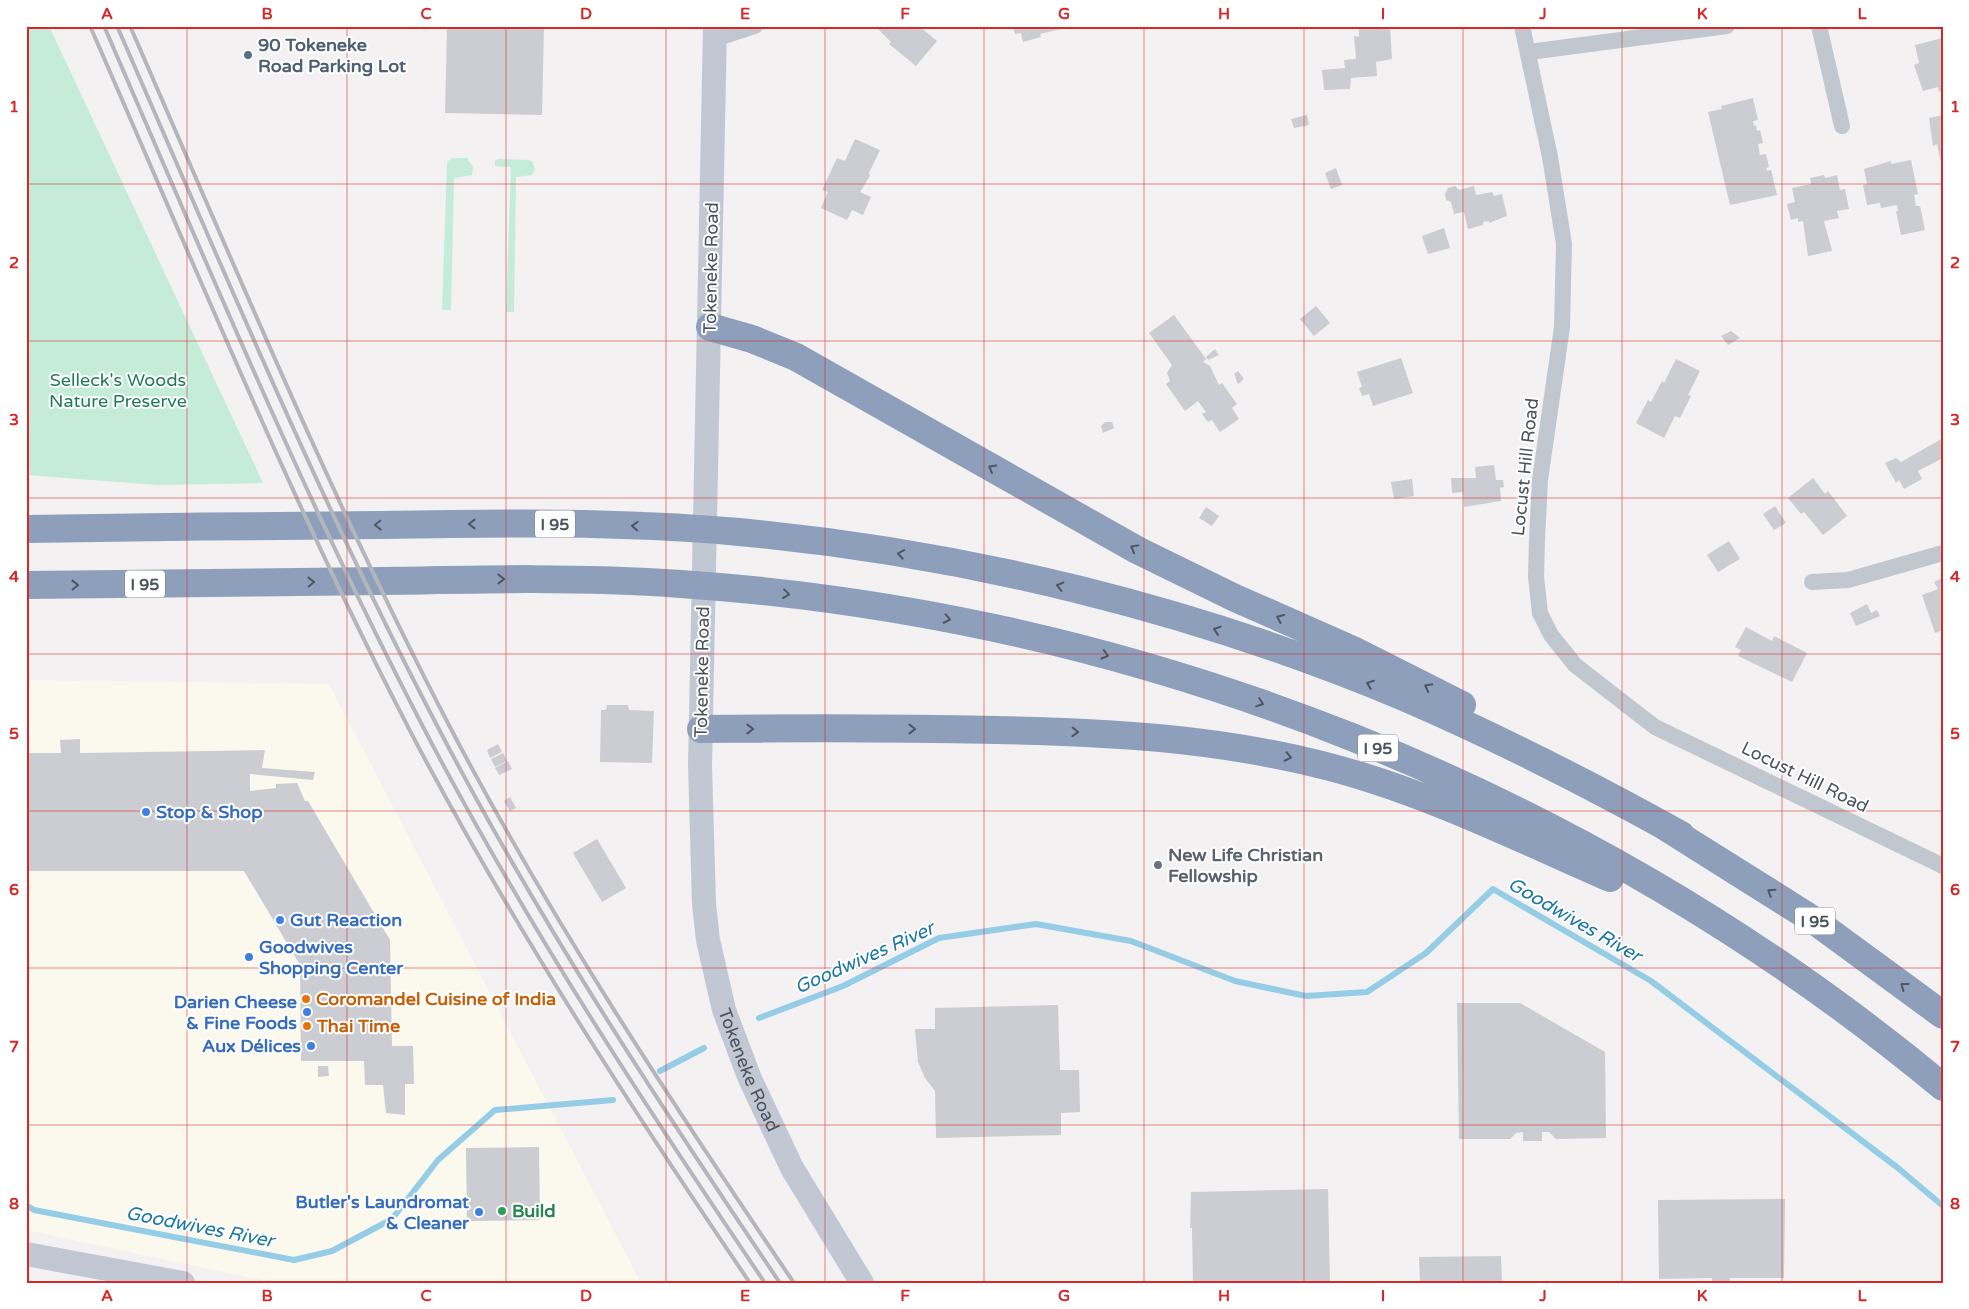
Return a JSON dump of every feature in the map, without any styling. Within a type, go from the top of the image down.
[{"type":"highway","points":[[710,327],[752,339],[796,357],[1136,550],[1235,598],[1411,678],[1464,706],[1681,835]]},
{"type":"highway","points":[[26,512],[223,526]]},
{"type":"highway","name":"I 95","points":[[26,529],[426,524],[578,524],[683,528],[740,532],[878,550],[1032,579],[1184,619],[1257,642],[1402,697],[1474,728],[1544,762],[1681,835],[1812,920],[1943,1015]]},
{"type":"highway","name":"I 95","points":[[26,585],[452,580],[564,580],[681,584],[855,603],[998,630],[1085,650],[1231,693],[1376,747],[1508,807],[1593,851],[1724,928],[1849,1014],[1943,1088]]},
{"type":"highway","points":[[701,729],[939,729],[1106,733],[1187,739],[1256,750],[1340,770],[1418,796],[1724,928]]},
{"type":"main road","name":"Tokeneke Road","points":[[715,33],[701,729],[701,865],[708,940],[724,1010],[750,1079],[792,1168],[862,1283]]},
{"type":"main road","points":[[26,1254],[183,1283]]},
{"type":"street","points":[[715,33],[755,26]]},
{"type":"street","name":"Locust Hill Road","points":[[1522,26],[1550,157],[1564,244],[1562,327],[1540,480],[1537,539],[1536,577],[1540,612],[1551,635],[1576,665],[1655,727],[1942,865]]},
{"type":"street","points":[[1529,52],[1727,26]]},
{"type":"street","points":[[1818,26],[1842,126]]},
{"type":"street","points":[[1812,582],[1848,580],[1943,553]]},
{"type":"shaded area","name":"Goodwives Shopping Center","points":[[26,680],[329,684],[641,1283],[275,1283],[26,1230]]},
{"type":"green space","name":"Selleck's Woods Nature Preserve","points":[[26,26],[49,26],[263,483],[158,485],[26,475]]},
{"type":"green space","points":[[453,158],[467,158],[473,167],[472,175],[454,178],[451,310],[442,310],[447,165],[448,161]]},
{"type":"green space","points":[[498,159],[532,161],[535,169],[532,175],[516,177],[514,312],[506,312],[511,167],[495,166],[495,161]]},
{"type":"building","points":[[447,26],[544,26],[542,115],[445,113]]},
{"type":"building","points":[[875,26],[919,26],[937,41],[916,66],[889,44],[891,42]]},
{"type":"building","points":[[1013,26],[1069,27],[1040,34],[1041,37],[1023,42],[1021,33],[1015,34]]},
{"type":"building","points":[[1390,26],[1392,59],[1376,62],[1377,76],[1351,78],[1350,89],[1324,90],[1322,70],[1345,68],[1344,60],[1356,59],[1354,36],[1359,37],[1359,27]]},
{"type":"building","points":[[1943,38],[1943,91],[1939,92],[1938,87],[1923,91],[1914,65],[1919,63],[1915,45]]},
{"type":"building","points":[[1753,98],[1758,120],[1753,121],[1754,126],[1756,125],[1757,131],[1760,130],[1763,143],[1758,144],[1760,155],[1766,154],[1769,167],[1766,168],[1767,171],[1771,170],[1777,195],[1730,205],[1708,112],[1722,109],[1721,106]]},
{"type":"building","points":[[1307,115],[1309,125],[1294,128],[1291,119]]},
{"type":"building","points":[[1943,115],[1942,167],[1937,144],[1933,146],[1929,118]]},
{"type":"building","points":[[855,139],[880,150],[869,173],[870,176],[860,192],[871,197],[863,215],[852,210],[847,220],[821,208],[828,192],[822,190],[837,158],[845,161]]},
{"type":"building","points":[[1911,160],[1918,194],[1914,195],[1916,206],[1920,206],[1925,230],[1901,235],[1896,211],[1898,211],[1897,205],[1881,208],[1880,203],[1867,205],[1863,185],[1867,184],[1864,169],[1891,161],[1891,164]]},
{"type":"building","points":[[1336,168],[1342,185],[1331,189],[1325,173]]},
{"type":"building","points":[[1824,175],[1825,178],[1837,175],[1840,190],[1845,189],[1849,209],[1837,211],[1839,218],[1824,221],[1832,251],[1808,256],[1803,221],[1798,222],[1798,218],[1791,220],[1787,204],[1795,202],[1792,188],[1811,184],[1810,178]]},
{"type":"building","points":[[1455,186],[1459,190],[1474,186],[1476,195],[1492,192],[1494,196],[1502,194],[1507,216],[1489,223],[1489,221],[1483,222],[1483,225],[1468,229],[1464,212],[1454,214],[1451,202],[1446,200],[1445,194],[1448,188]]},
{"type":"building","points":[[1444,228],[1450,248],[1428,254],[1422,236]]},
{"type":"building","points":[[1316,306],[1330,323],[1314,336],[1300,319]]},
{"type":"building","points":[[1174,315],[1206,359],[1203,362],[1210,366],[1219,385],[1222,383],[1237,404],[1232,408],[1239,419],[1220,432],[1212,420],[1208,422],[1202,414],[1206,412],[1198,401],[1185,411],[1166,384],[1170,381],[1167,373],[1172,365],[1149,333]]},
{"type":"building","points":[[1731,331],[1740,338],[1728,345],[1721,336]]},
{"type":"building","points":[[1215,349],[1219,355],[1208,360],[1206,357]]},
{"type":"building","points":[[1401,358],[1413,393],[1373,406],[1369,394],[1362,396],[1359,388],[1362,387],[1357,372]]},
{"type":"building","points":[[1676,359],[1700,371],[1688,395],[1691,396],[1680,418],[1675,416],[1664,438],[1636,423],[1648,400],[1651,402],[1662,381],[1664,383]]},
{"type":"building","points":[[1238,371],[1244,379],[1238,384],[1234,374]]},
{"type":"building","points":[[1105,422],[1112,422],[1114,428],[1103,433],[1101,426]]},
{"type":"building","points":[[1943,438],[1943,458],[1918,471],[1922,479],[1904,489],[1899,480],[1896,483],[1885,463],[1896,458],[1901,462]]},
{"type":"building","points":[[1494,465],[1496,480],[1503,480],[1504,487],[1500,488],[1501,501],[1464,507],[1463,492],[1452,493],[1451,478],[1476,478],[1475,467]]},
{"type":"building","points":[[1813,478],[1825,494],[1828,491],[1847,516],[1823,535],[1804,512],[1801,514],[1788,498]]},
{"type":"building","points":[[1412,479],[1414,496],[1394,499],[1391,482]]},
{"type":"building","points":[[1775,506],[1786,523],[1774,530],[1763,514]]},
{"type":"building","points":[[1206,507],[1219,516],[1212,526],[1199,518]]},
{"type":"building","points":[[1729,541],[1740,559],[1718,572],[1707,555]]},
{"type":"building","points":[[1943,573],[1943,630],[1935,633],[1922,595],[1938,589],[1934,582],[1942,578],[1940,574]]},
{"type":"building","points":[[1867,604],[1871,613],[1877,610],[1880,616],[1856,626],[1850,613]]},
{"type":"building","points":[[1746,627],[1772,641],[1774,636],[1807,653],[1792,682],[1738,656],[1741,650],[1735,647]]},
{"type":"building","points":[[607,705],[628,705],[629,710],[654,711],[652,763],[600,762],[601,710],[606,710]]},
{"type":"building","points":[[80,739],[80,753],[265,750],[262,768],[315,772],[313,780],[250,774],[250,791],[276,788],[276,784],[297,783],[305,801],[308,801],[390,940],[392,1046],[413,1046],[414,1084],[405,1084],[405,1115],[386,1113],[383,1085],[365,1085],[364,1061],[301,1061],[300,965],[244,871],[26,871],[26,753],[61,753],[60,740]]},
{"type":"building","points":[[498,744],[502,752],[490,758],[487,750]]},
{"type":"building","points":[[503,753],[507,761],[495,767],[491,759]]},
{"type":"building","points":[[508,761],[512,769],[499,775],[495,768]]},
{"type":"building","points":[[510,797],[516,808],[510,811],[504,801]]},
{"type":"building","points":[[597,839],[626,888],[602,902],[573,853]]},
{"type":"building","points":[[1457,1003],[1520,1003],[1605,1052],[1606,1138],[1556,1139],[1549,1132],[1542,1132],[1542,1141],[1523,1141],[1523,1132],[1516,1133],[1510,1139],[1459,1139]]},
{"type":"building","points":[[1058,1005],[1060,1070],[1079,1070],[1080,1112],[1061,1113],[1061,1135],[936,1138],[935,1091],[925,1078],[918,1062],[915,1029],[935,1029],[935,1008]]},
{"type":"building","points":[[318,1066],[328,1066],[329,1076],[318,1077]]},
{"type":"building","points":[[539,1147],[540,1220],[467,1221],[466,1148]]},
{"type":"building","points":[[1328,1189],[1330,1283],[1193,1283],[1192,1228],[1190,1228],[1191,1192]]},
{"type":"building","points":[[1785,1199],[1784,1278],[1730,1278],[1730,1283],[1712,1283],[1712,1278],[1659,1279],[1658,1200]]},
{"type":"building","points":[[1501,1256],[1502,1283],[1420,1283],[1419,1257]]},
{"type":"waterway","name":"Goodwives River","points":[[759,1018],[843,986],[939,938],[1036,924],[1131,941],[1235,981],[1306,996],[1367,992],[1426,953],[1493,889],[1651,981],[1898,1168],[1943,1206]]},
{"type":"waterway","name":"Goodwives River","points":[[660,1071],[704,1048]]},
{"type":"waterway","name":"Goodwives River","points":[[26,1205],[34,1210],[294,1260],[332,1251],[392,1219],[438,1160],[495,1110],[613,1100]]},
{"type":"railway","points":[[90,26],[289,481],[374,660],[419,748],[496,886],[577,1020],[662,1152],[750,1283]]},
{"type":"railway","points":[[104,26],[301,477],[386,654],[431,742],[508,881],[590,1017],[765,1283]]},
{"type":"railway","points":[[117,26],[313,472],[442,735],[480,806],[561,945],[647,1082],[780,1283]]},
{"type":"railway","points":[[130,26],[324,469],[407,643],[451,729],[530,872],[572,942],[658,1079],[794,1283]]},
{"type":"place","name":"90 Tokeneke Road Parking Lot","points":[[248,55]]},
{"type":"place","name":"Stop & Shop","points":[[146,812]]},
{"type":"place","name":"New Life Christian Fellowship","points":[[1158,865]]},
{"type":"place","name":"Gut Reaction","points":[[280,920]]},
{"type":"place","name":"Goodwives Shopping Center","points":[[249,957]]},
{"type":"place","name":"Coromandel Cuisine of India","points":[[306,999]]},
{"type":"place","name":"Darien Cheese & Fine Foods","points":[[307,1012]]},
{"type":"place","name":"Thai Time","points":[[307,1026]]},
{"type":"place","name":"Aux Délices","points":[[311,1046]]},
{"type":"place","name":"Build","points":[[502,1211]]},
{"type":"place","name":"Butler's Laundromat & Cleaner","points":[[479,1212]]}]
